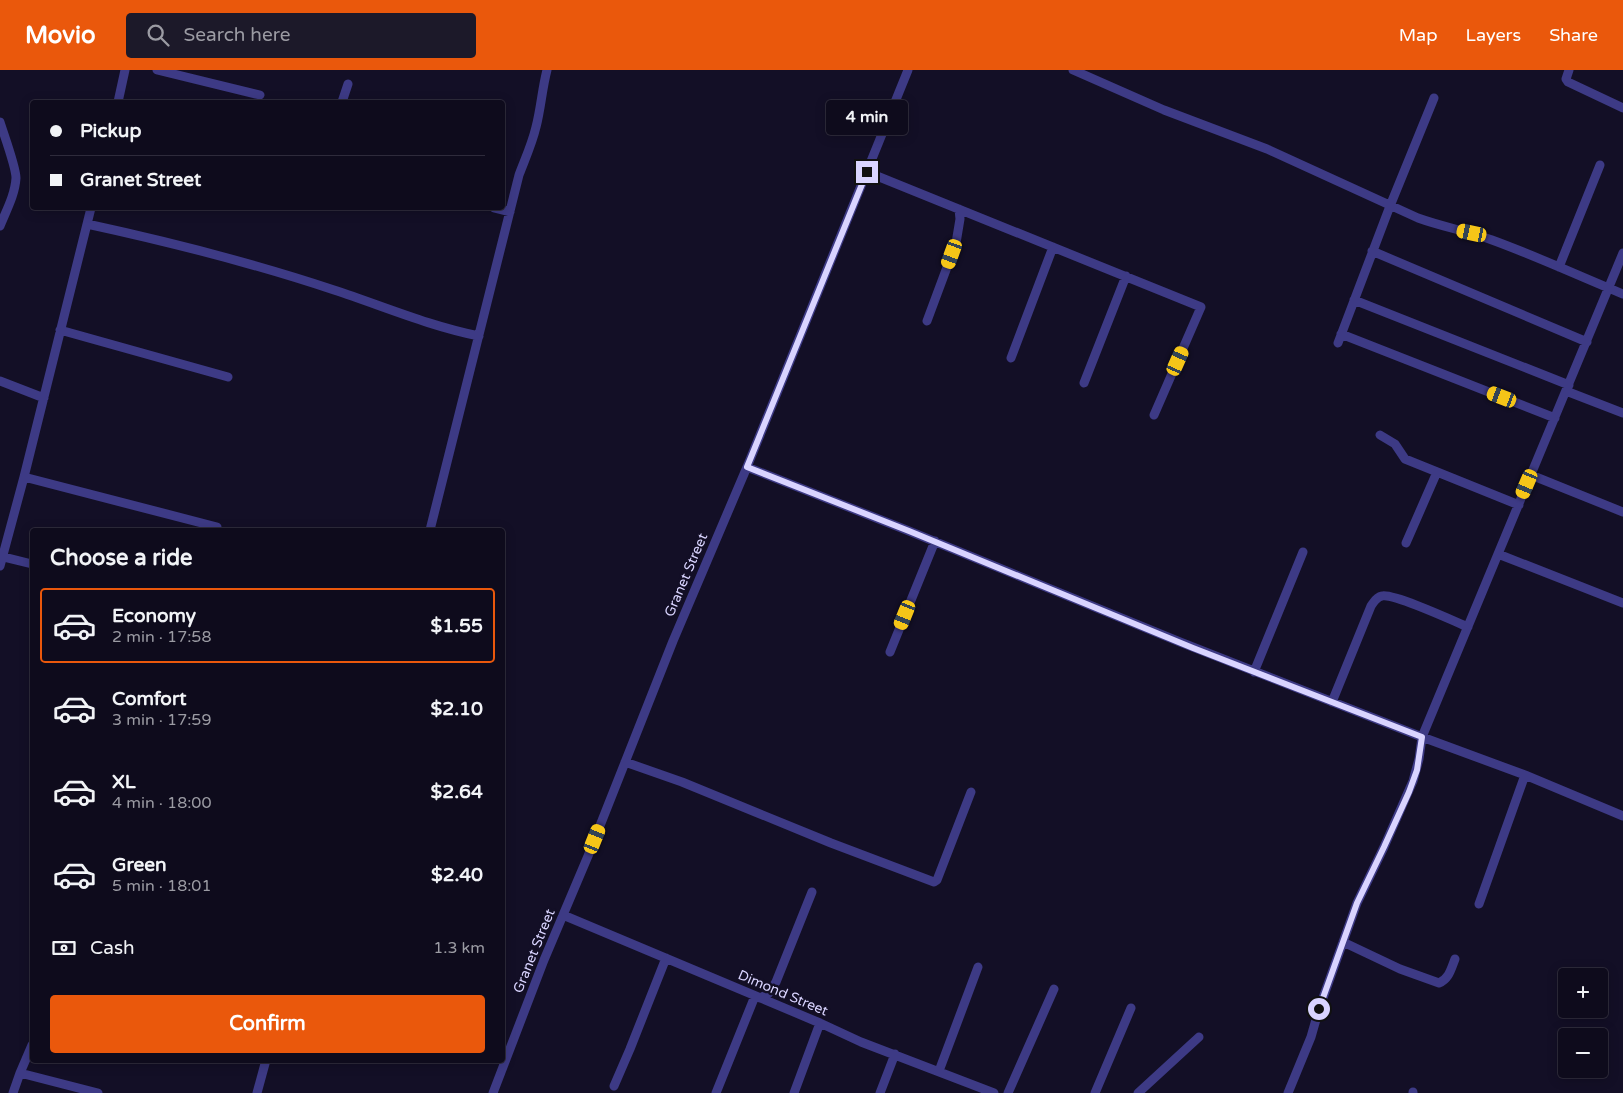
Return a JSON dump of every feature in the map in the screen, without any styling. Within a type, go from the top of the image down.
[{"type":"street","points":[[118,100],[125,70]]},
{"type":"street","points":[[157,70],[260,95]]},
{"type":"street","points":[[431,528],[519,175],[532,144],[537,126],[548,70]]},
{"type":"street","name":"Granet Street","points":[[505,1062],[673,641],[747,467],[908,70]]},
{"type":"street","points":[[1073,70],[1164,110],[1267,149],[1390,206],[1441,226],[1490,239],[1623,294]]},
{"type":"street","points":[[1569,70],[1566,79],[1568,82],[1623,108]]},
{"type":"street","points":[[343,100],[348,84]]},
{"type":"street","points":[[1338,343],[1372,251],[1434,98]]},
{"type":"street","points":[[0,122],[16,179],[12,196],[0,226]]},
{"type":"street","points":[[1558,267],[1600,165]]},
{"type":"street","points":[[867,172],[1202,307],[1154,415]]},
{"type":"street","points":[[927,322],[956,243],[960,219],[959,209]]},
{"type":"street","points":[[30,564],[1,560],[24,477],[90,210]]},
{"type":"street","points":[[502,210],[510,212]]},
{"type":"street","points":[[87,224],[139,235],[239,262],[332,290],[449,330],[479,336]]},
{"type":"street","points":[[1011,358],[1053,247]]},
{"type":"street","points":[[1372,251],[1587,342]]},
{"type":"street","points":[[1288,1093],[1311,1037],[1319,1009],[1361,892],[1405,803],[1417,770],[1422,737],[1623,253]]},
{"type":"street","points":[[1084,383],[1126,276]]},
{"type":"street","points":[[1354,300],[1567,388],[1623,414]]},
{"type":"street","points":[[60,330],[228,377]]},
{"type":"street","points":[[1341,334],[1555,418]]},
{"type":"street","points":[[0,381],[44,398]]},
{"type":"street","points":[[1380,435],[1395,444],[1405,459],[1519,505]]},
{"type":"street","points":[[747,467],[1254,672],[1525,775],[1623,816]]},
{"type":"street","points":[[1406,543],[1437,472]]},
{"type":"street","points":[[1531,475],[1623,512]]},
{"type":"street","points":[[24,477],[217,527]]},
{"type":"street","points":[[890,652],[934,542]]},
{"type":"street","points":[[1254,672],[1303,552]]},
{"type":"street","points":[[1498,554],[1623,603]]},
{"type":"street","points":[[1332,702],[1371,606],[1381,596],[1396,598],[1468,627]]},
{"type":"street","points":[[625,762],[682,782],[831,843],[934,882],[937,880],[971,792]]},
{"type":"street","points":[[1479,904],[1525,775]]},
{"type":"street","points":[[716,1093],[758,997],[772,989],[812,892]]},
{"type":"street","name":"Dimond Street","points":[[563,915],[861,1042],[994,1093]]},
{"type":"street","points":[[1343,942],[1438,983],[1444,981],[1448,976],[1455,959]]},
{"type":"street","points":[[614,1086],[666,958]]},
{"type":"street","points":[[939,1071],[978,967]]},
{"type":"street","points":[[1008,1093],[1054,990]]},
{"type":"street","points":[[1095,1093],[1131,1008]]},
{"type":"street","points":[[794,1093],[820,1023]]},
{"type":"street","points":[[1138,1093],[1198,1037]]},
{"type":"street","points":[[13,1093],[30,1050]]},
{"type":"street","points":[[880,1093],[895,1054]]},
{"type":"street","points":[[257,1093],[265,1063]]},
{"type":"street","name":"Granet Street","points":[[493,1093],[505,1063]]},
{"type":"street","points":[[20,1073],[98,1093]]},
{"type":"route","points":[[867,172],[747,467],[909,531],[1193,648],[1422,737],[1417,770],[1405,803],[1361,892],[1319,1009]]}]
